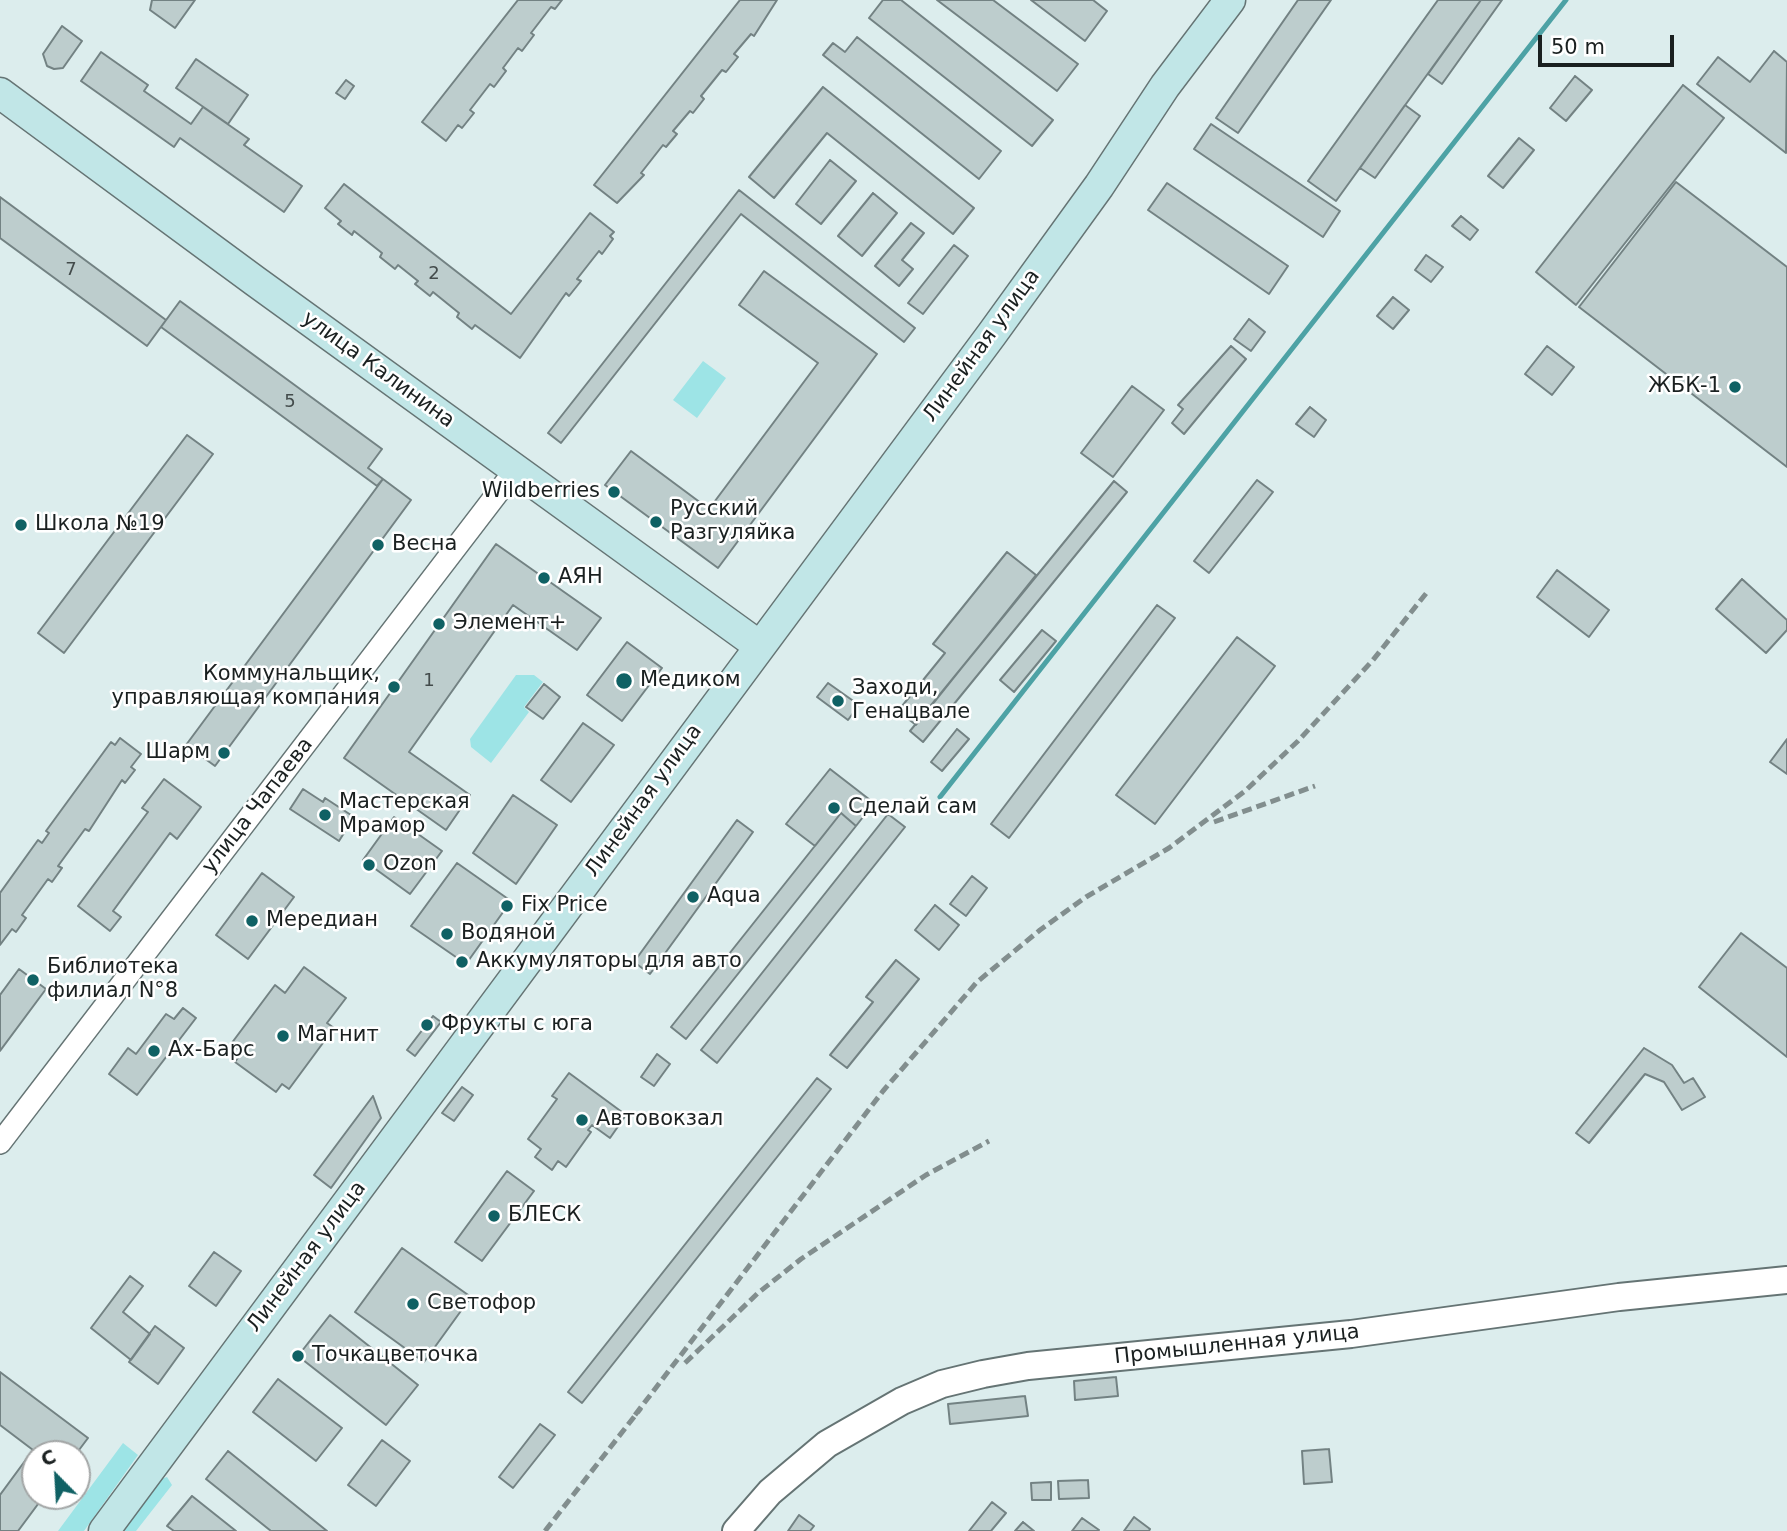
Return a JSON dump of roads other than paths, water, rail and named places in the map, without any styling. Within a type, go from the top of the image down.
[{"type":"main road","name":"Линейная улица","points":[[104,1531],[758,645],[992,334],[1099,186],[1165,86],[1230,0]]},
{"type":"main road","name":"улица Калинина","points":[[0,93],[758,645]]},
{"type":"street","name":"улица Чапаева","points":[[0,1143],[516,469]]},
{"type":"street","name":"Промышленная улица","points":[[736,1531],[770,1492],[827,1444],[902,1401],[942,1384],[983,1374],[1028,1366],[1351,1334],[1619,1297],[1787,1280]]},
{"type":"waterway","points":[[940,797],[1566,0]]},
{"type":"railway","points":[[635,1415],[883,1091],[977,982],[1040,930],[1086,897],[1169,848],[1245,791],[1298,741],[1373,660],[1428,591]]},
{"type":"railway","points":[[1214,822],[1315,786]]},
{"type":"railway","points":[[685,1363],[758,1293],[801,1259],[926,1175],[989,1141]]},
{"type":"railway","points":[[545,1531],[641,1408]]},
{"type":"place","name":"ЖБК-1","points":[[1735,387]]},
{"type":"place","name":"Wildberries","points":[[614,492]]},
{"type":"place","name":"Русский Разгуляйка","points":[[656,522]]},
{"type":"place","name":"Школа №19","points":[[21,525]]},
{"type":"place","name":"Весна","points":[[378,545]]},
{"type":"place","name":"АЯН","points":[[544,578]]},
{"type":"place","name":"Элемент+","points":[[439,624]]},
{"type":"place","name":"Медиком","points":[[624,681]]},
{"type":"place","name":"Коммунальщик, управляющая компания","points":[[394,687]]},
{"type":"place","name":"Заходи, Генацвале","points":[[838,701]]},
{"type":"place","name":"Шарм","points":[[224,753]]},
{"type":"place","name":"Сделай сам","points":[[834,808]]},
{"type":"place","name":"Мастерская Мрамор","points":[[325,815]]},
{"type":"place","name":"Ozon","points":[[369,865]]},
{"type":"place","name":"Aqua","points":[[693,897]]},
{"type":"place","name":"Fix Price","points":[[507,906]]},
{"type":"place","name":"Мередиан","points":[[252,921]]},
{"type":"place","name":"Водяной","points":[[447,934]]},
{"type":"place","name":"Аккумуляторы для авто","points":[[462,962]]},
{"type":"place","name":"Библиотека филиал N°8","points":[[33,980]]},
{"type":"place","name":"Фрукты с юга","points":[[427,1025]]},
{"type":"place","name":"Магнит","points":[[283,1036]]},
{"type":"place","name":"Ах-Барс","points":[[154,1051]]},
{"type":"place","name":"Автовокзал","points":[[582,1120]]},
{"type":"place","name":"БЛЕСК","points":[[494,1216]]},
{"type":"place","name":"Светофор","points":[[413,1304]]},
{"type":"place","name":"Точкацветочка","points":[[298,1356]]}]
